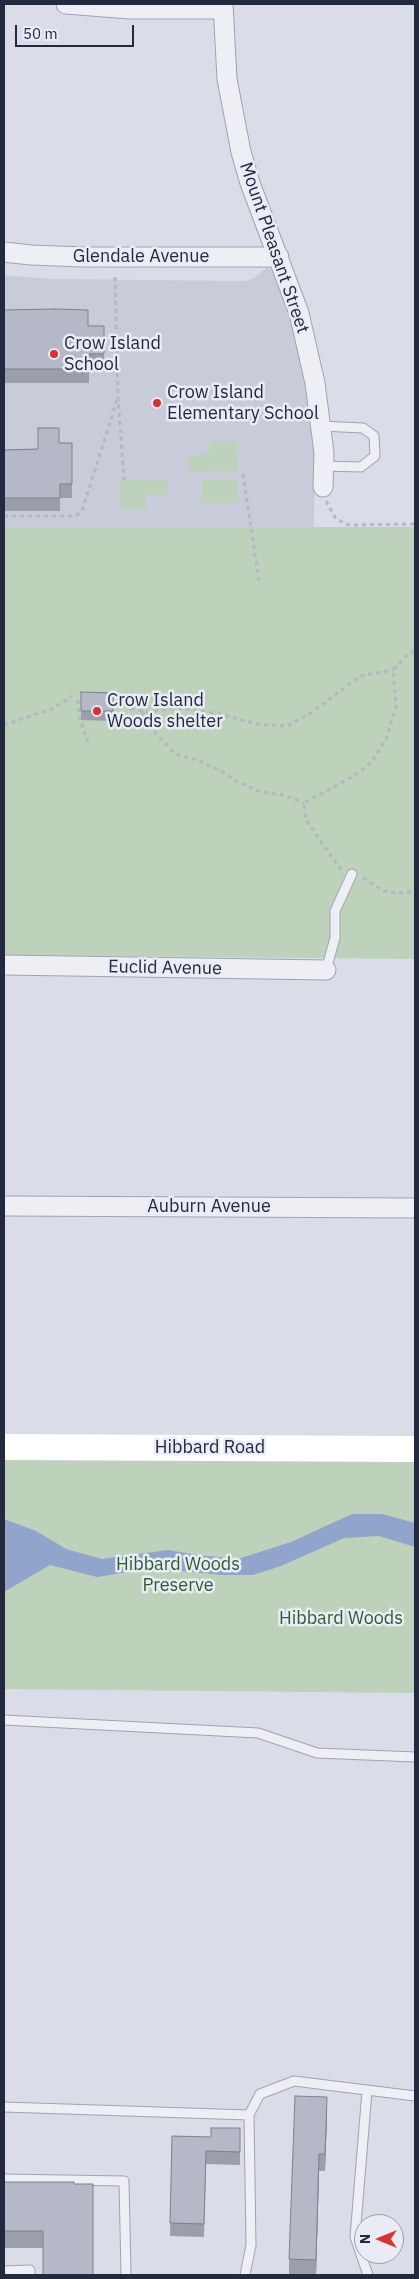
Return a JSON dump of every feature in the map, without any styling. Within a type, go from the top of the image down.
[{"type":"street","points":[[66,4],[130,9],[223,7]]},
{"type":"street","name":"Mount Pleasant Street","points":[[223,7],[227,79],[241,152],[252,191],[299,313],[315,383],[322,426],[323,487]]},
{"type":"street","name":"Glendale Avenue","points":[[4,252],[83,257],[279,257]]},
{"type":"street","name":"Euclid Avenue","points":[[4,965],[326,970]]},
{"type":"street","name":"Auburn Avenue","points":[[4,1206],[415,1208]]},
{"type":"street","name":"Hibbard Road","points":[[4,1447],[415,1449]]},
{"type":"lane","points":[[322,426],[363,428],[374,436],[375,456],[361,467],[324,466]]},
{"type":"lane","points":[[326,970],[335,938],[335,911],[352,874]]},
{"type":"lane","points":[[4,1720],[258,1733],[317,1752],[415,1757]]},
{"type":"lane","points":[[245,2275],[251,2245],[250,2115],[260,2094],[294,2081],[415,2096]]},
{"type":"lane","points":[[367,2090],[355,2237],[368,2275]]},
{"type":"lane","points":[[4,2107],[250,2115]]},
{"type":"lane","points":[[4,2179],[124,2181],[126,2275]]},
{"type":"lane","points":[[4,2271],[30,2270],[30,2275]]},
{"type":"path","points":[[115,277],[118,398],[122,432],[124,480]]},
{"type":"path","points":[[4,516],[69,516],[78,515],[82,512],[118,398]]},
{"type":"path","points":[[243,474],[260,581]]},
{"type":"path","points":[[323,487],[326,504],[336,519],[349,525],[415,524]]},
{"type":"path","points":[[117,700],[131,709],[148,712],[178,708],[219,714],[257,724],[287,726],[312,713],[360,676],[393,670],[406,656],[415,651]]},
{"type":"path","points":[[304,803],[352,777],[370,763],[386,739],[396,706],[393,670]]},
{"type":"path","points":[[4,725],[54,708],[72,696]]},
{"type":"path","points":[[78,700],[78,715],[88,743]]},
{"type":"path","points":[[142,711],[152,729],[175,754],[197,760],[261,792],[284,795],[304,803]]},
{"type":"path","points":[[304,803],[306,820],[323,847],[341,870],[361,876],[384,891],[397,894],[415,892]]},
{"type":"shaded area","name":"Crow Island Elementary School","points":[[267,267],[278,277],[297,337],[307,385],[315,456],[314,527],[4,527],[4,275],[51,279],[245,281],[254,278]]},
{"type":"green space","points":[[237,441],[238,471],[189,472],[188,457],[209,453],[210,442]]},
{"type":"green space","points":[[120,480],[168,480],[168,494],[146,495],[146,510],[120,510]]},
{"type":"green space","points":[[202,480],[238,480],[238,503],[202,503]]},
{"type":"green space","points":[[4,527],[415,527],[415,959],[4,955]]},
{"type":"green space","name":"Hibbard Woods Preserve","points":[[4,1459],[415,1461],[415,1693],[4,1689]]},
{"type":"water","points":[[352,1514],[382,1514],[415,1523],[415,1547],[379,1536],[344,1538],[281,1566],[253,1575],[222,1575],[152,1568],[97,1577],[50,1565],[4,1592],[4,1519],[36,1531],[66,1549],[102,1559],[168,1550],[238,1559],[291,1542]]},
{"type":"building","name":"Crow Island School","points":[[4,310],[88,310],[88,326],[104,326],[104,354],[89,354],[89,369],[4,369]]},
{"type":"building","points":[[38,428],[59,428],[59,443],[72,443],[72,484],[60,484],[60,498],[4,498],[4,450],[38,449]]},
{"type":"building","points":[[81,692],[113,693],[113,711],[81,711]]},
{"type":"building","points":[[295,2096],[327,2097],[325,2154],[319,2154],[316,2260],[289,2259]]},
{"type":"building","points":[[211,2128],[240,2128],[240,2152],[206,2151],[204,2224],[170,2223],[172,2136],[211,2137]]},
{"type":"building","points":[[4,2182],[74,2182],[74,2184],[93,2184],[93,2275],[43,2275],[43,2231],[4,2231]]},
{"type":"place","name":"Crow Island School","points":[[54,354]]},
{"type":"place","name":"Crow Island Elementary School","points":[[157,403]]},
{"type":"place","name":"Crow Island Woods shelter","points":[[97,711]]},
{"type":"park label","name":"Hibbard Woods","points":[[341,1619]]}]
